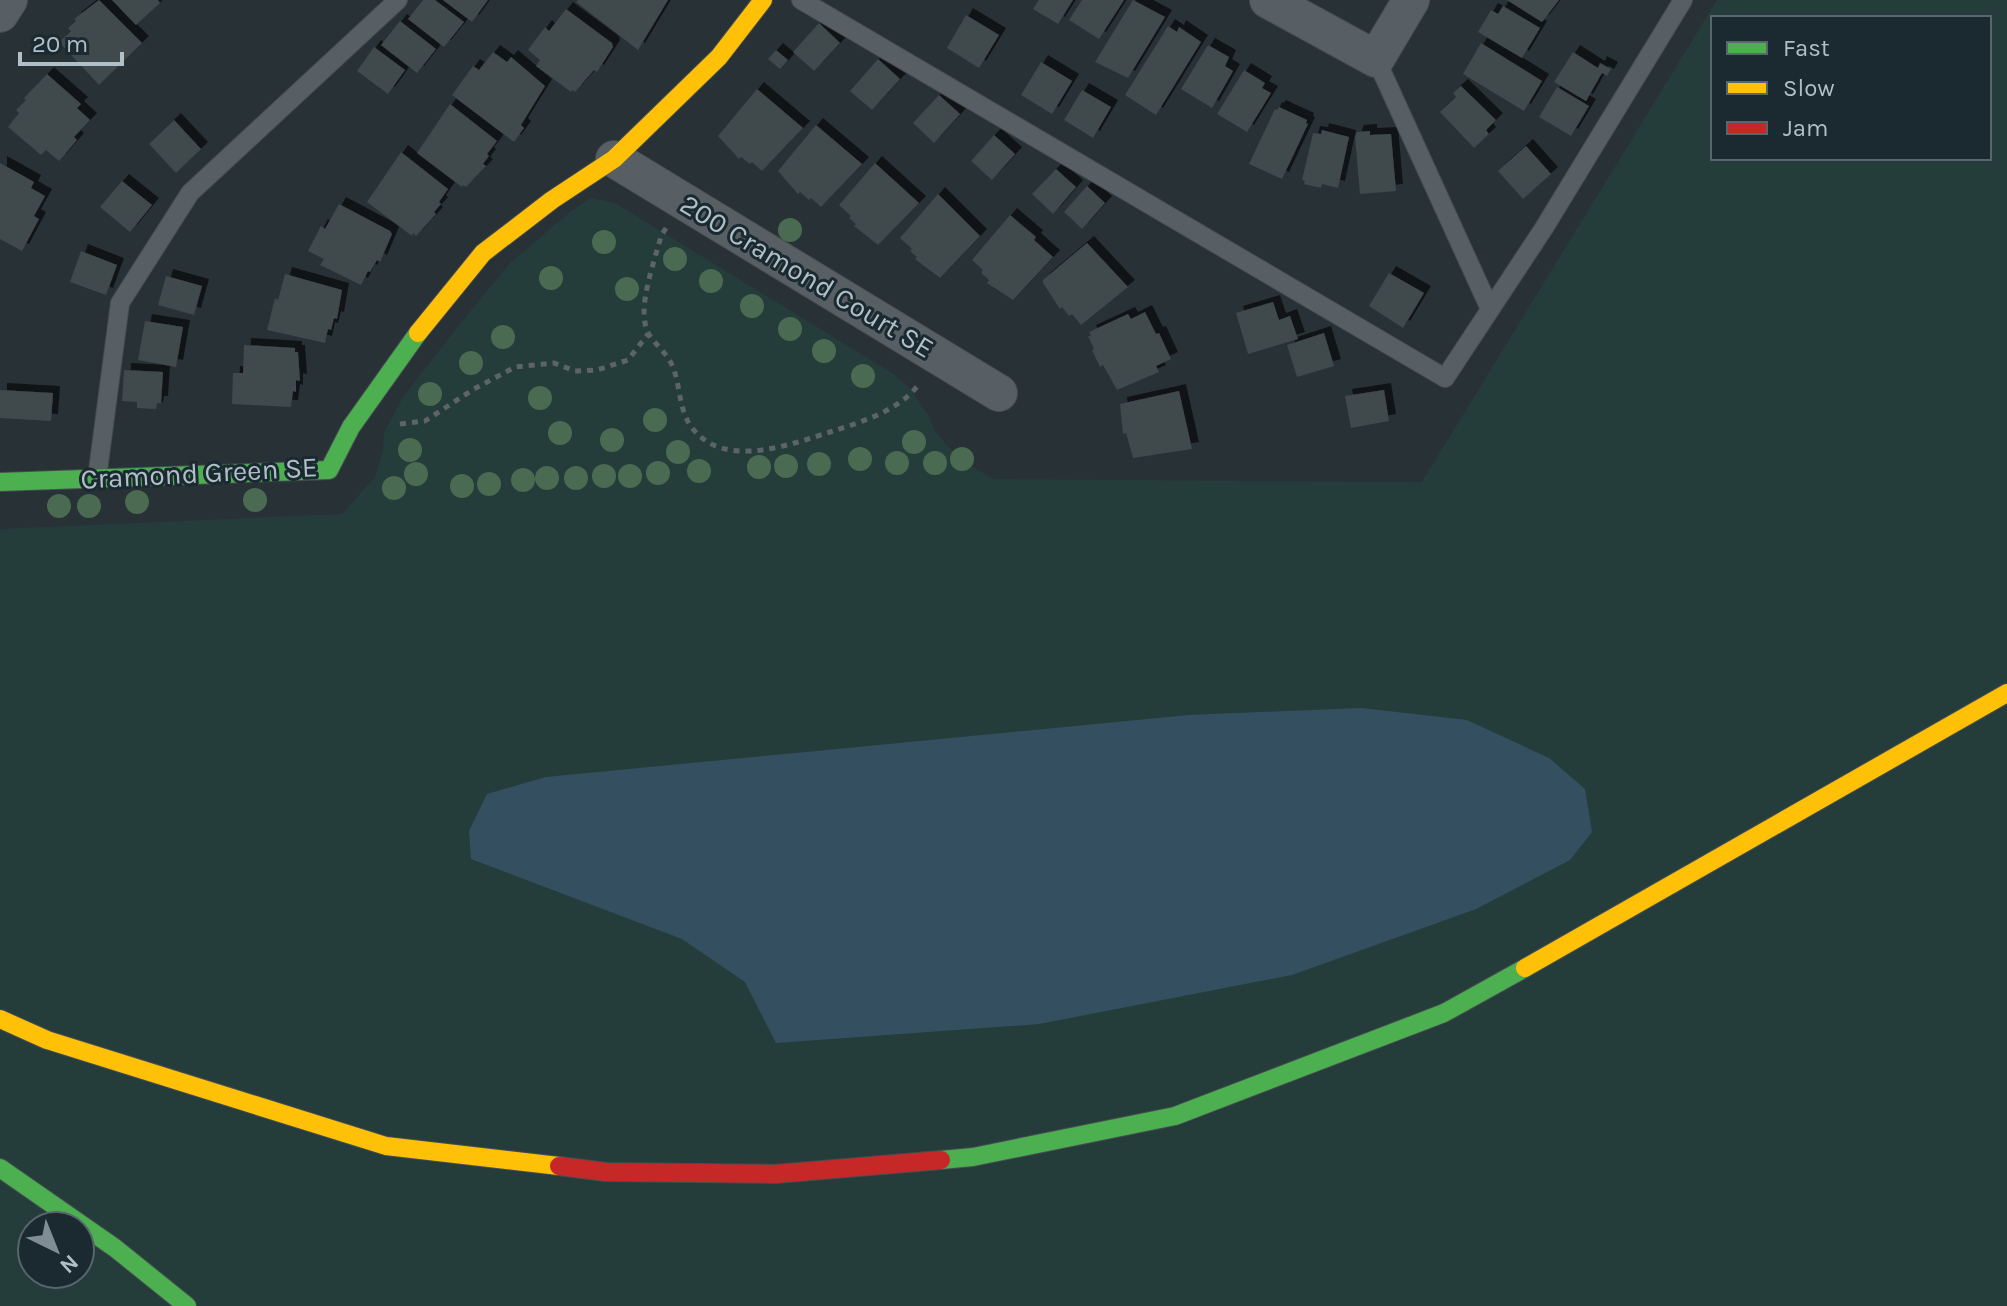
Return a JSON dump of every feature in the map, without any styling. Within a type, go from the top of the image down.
[{"type":"main road","name":"Cramond Green SE","points":[[0,482],[329,470],[351,427],[425,322],[483,253],[552,200],[614,159],[719,57],[763,0]]},
{"type":"main road","points":[[0,1019],[47,1040],[386,1146],[606,1172],[775,1174],[973,1157],[1175,1116],[1444,1013],[2007,693]]},
{"type":"main road","points":[[0,1168],[115,1248],[187,1306]]},
{"type":"street","points":[[0,14],[9,0]]},
{"type":"street","points":[[1268,0],[1376,59],[1411,0]]},
{"type":"street","name":"200 Cramond Court SE","points":[[614,159],[999,393]]},
{"type":"lane","points":[[97,478],[120,303],[190,193],[398,0]]},
{"type":"lane","points":[[801,0],[1445,378],[1544,228],[1683,0]]},
{"type":"lane","points":[[1376,59],[1490,309]]},
{"type":"path","points":[[684,201],[661,236],[644,301],[648,334],[673,366],[683,409],[692,428],[706,440],[727,451],[748,451],[781,445],[868,418],[909,397],[940,357]]},
{"type":"path","points":[[391,425],[425,421],[515,367],[554,363],[575,371],[597,370],[628,360],[648,334]]},
{"type":"green space","points":[[1717,0],[2007,0],[2007,1306],[0,1306],[0,529],[342,514],[375,477],[383,451],[384,432],[403,397],[459,325],[510,263],[591,198],[615,203],[892,373],[908,386],[927,413],[936,433],[962,461],[994,479],[1422,482]]},
{"type":"water","points":[[1361,708],[1467,720],[1549,758],[1585,789],[1592,832],[1570,860],[1476,909],[1292,975],[1039,1024],[776,1043],[745,982],[682,939],[471,859],[469,831],[487,794],[546,777],[1189,715]]},
{"type":"building","points":[[99,0],[142,43],[99,85],[59,42],[71,31],[68,28],[76,21],[74,19]]},
{"type":"building","points":[[112,0],[158,0],[160,3],[136,25]]},
{"type":"building","points":[[423,0],[435,0],[464,22],[444,47],[408,19]]},
{"type":"building","points":[[443,0],[488,0],[472,22]]},
{"type":"building","points":[[668,0],[638,50],[576,2]]},
{"type":"building","points":[[1039,0],[1073,0],[1058,24],[1033,9]]},
{"type":"building","points":[[1082,0],[1124,0],[1099,39],[1069,20]]},
{"type":"building","points":[[1133,0],[1165,17],[1128,78],[1095,62]]},
{"type":"building","points":[[1507,0],[1559,0],[1542,22]]},
{"type":"building","points":[[1503,6],[1540,28],[1522,58],[1478,32],[1491,10],[1498,14]]},
{"type":"building","points":[[566,9],[612,43],[613,47],[597,72],[594,70],[575,92],[536,66],[540,60],[528,50],[545,27],[549,31]]},
{"type":"building","points":[[966,15],[999,35],[979,68],[947,48]]},
{"type":"building","points":[[400,21],[436,49],[417,73],[381,45]]},
{"type":"building","points":[[819,23],[840,43],[814,71],[793,52]]},
{"type":"building","points":[[1168,26],[1177,32],[1179,27],[1201,42],[1156,115],[1125,95]]},
{"type":"building","points":[[1481,43],[1542,81],[1524,111],[1463,74]]},
{"type":"building","points":[[1208,45],[1229,57],[1225,66],[1233,71],[1212,108],[1181,89]]},
{"type":"building","points":[[374,47],[405,70],[388,94],[357,71]]},
{"type":"building","points":[[776,50],[788,60],[780,69],[768,59]]},
{"type":"building","points":[[493,52],[507,62],[511,57],[545,86],[514,142],[452,95],[473,66],[479,70]]},
{"type":"building","points":[[1573,52],[1598,68],[1600,63],[1611,69],[1607,76],[1602,73],[1586,101],[1554,82]]},
{"type":"building","points":[[878,59],[900,79],[872,110],[850,91]]},
{"type":"building","points":[[1041,62],[1072,81],[1052,114],[1021,95]]},
{"type":"building","points":[[1244,70],[1265,83],[1262,88],[1271,93],[1247,132],[1217,114]]},
{"type":"building","points":[[47,74],[81,104],[77,108],[90,120],[74,137],[77,140],[59,161],[46,150],[41,155],[8,127],[19,113],[16,110],[26,100],[24,98]]},
{"type":"building","points":[[1461,86],[1496,120],[1486,130],[1489,134],[1474,148],[1440,112],[1456,97],[1453,93]]},
{"type":"building","points":[[1557,87],[1589,106],[1571,136],[1539,117]]},
{"type":"building","points":[[757,89],[803,128],[762,171],[752,162],[739,159],[718,136]]},
{"type":"building","points":[[1082,90],[1111,107],[1093,138],[1064,120]]},
{"type":"building","points":[[939,95],[960,114],[934,143],[913,123]]},
{"type":"building","points":[[450,104],[497,141],[487,154],[489,156],[483,164],[486,166],[466,187],[417,153]]},
{"type":"building","points":[[1279,107],[1307,120],[1308,124],[1282,179],[1249,164],[1275,109]]},
{"type":"building","points":[[174,120],[201,149],[176,173],[149,144]]},
{"type":"building","points":[[816,125],[862,164],[821,207],[811,198],[809,200],[800,192],[798,194],[778,171]]},
{"type":"building","points":[[1322,130],[1349,137],[1338,188],[1322,184],[1321,188],[1304,184],[1302,180],[1313,133],[1321,134]]},
{"type":"building","points":[[1370,131],[1370,135],[1391,134],[1396,191],[1360,194],[1355,137],[1357,132]]},
{"type":"building","points":[[994,135],[1015,154],[992,180],[971,161]]},
{"type":"building","points":[[1526,146],[1551,174],[1523,199],[1498,171]]},
{"type":"building","points":[[401,152],[448,189],[434,212],[436,214],[416,236],[367,202]]},
{"type":"building","points":[[0,163],[34,182],[31,188],[45,196],[34,216],[39,219],[22,251],[0,239]]},
{"type":"building","points":[[875,163],[919,203],[878,245],[854,226],[856,224],[849,218],[851,216],[839,205]]},
{"type":"building","points":[[1056,169],[1076,187],[1053,214],[1032,194]]},
{"type":"building","points":[[122,181],[152,205],[130,232],[100,207]]},
{"type":"building","points":[[1087,186],[1105,203],[1082,229],[1064,212]]},
{"type":"building","points":[[938,194],[980,236],[940,278],[915,259],[917,257],[910,251],[912,249],[900,238]]},
{"type":"building","points":[[339,204],[392,234],[380,262],[377,260],[361,285],[320,265],[324,259],[308,251],[321,226],[325,229]]},
{"type":"building","points":[[1010,215],[1036,237],[1034,240],[1053,257],[1013,300],[987,283],[989,280],[981,273],[983,270],[972,260]]},
{"type":"building","points":[[1087,243],[1128,287],[1081,325],[1072,314],[1069,316],[1062,307],[1060,309],[1043,280]]},
{"type":"building","points":[[81,251],[117,265],[106,295],[70,282]]},
{"type":"building","points":[[1389,273],[1424,293],[1403,328],[1369,306]]},
{"type":"building","points":[[285,274],[342,290],[337,319],[334,318],[331,330],[328,329],[325,343],[267,330]]},
{"type":"building","points":[[166,276],[202,286],[194,315],[158,305]]},
{"type":"building","points":[[1273,302],[1279,320],[1290,316],[1298,339],[1248,354],[1236,313]]},
{"type":"building","points":[[1145,312],[1171,359],[1156,366],[1159,372],[1117,390],[1103,365],[1100,367],[1092,350],[1089,332],[1128,314],[1131,319]]},
{"type":"building","points":[[145,321],[183,327],[176,367],[138,360]]},
{"type":"building","points":[[1324,333],[1334,366],[1297,377],[1287,345]]},
{"type":"building","points":[[244,345],[295,348],[300,381],[296,380],[291,407],[232,404],[233,373],[243,373]]},
{"type":"building","points":[[124,370],[163,372],[161,403],[157,403],[156,409],[137,408],[137,402],[122,401]]},
{"type":"building","points":[[0,390],[53,393],[51,421],[0,418]]},
{"type":"building","points":[[1384,390],[1389,421],[1351,428],[1345,396]]},
{"type":"building","points":[[1179,391],[1192,449],[1133,458],[1126,433],[1123,434],[1120,404]]},
{"type":"traffic: fast","points":[[0,482],[329,470],[351,427],[418,333]]},
{"type":"traffic: fast","points":[[941,1160],[973,1157],[1175,1116],[1444,1013],[1525,968]]},
{"type":"traffic: fast","points":[[0,1168],[115,1248],[187,1306]]},
{"type":"traffic: slow","points":[[418,333],[483,253],[552,200],[614,159],[719,57],[763,0]]},
{"type":"traffic: slow","points":[[1525,968],[2007,693]]},
{"type":"traffic: slow","points":[[0,1019],[47,1040],[386,1146],[559,1166]]},
{"type":"traffic: jam","points":[[559,1166],[606,1172],[775,1174],[941,1160]]}]
